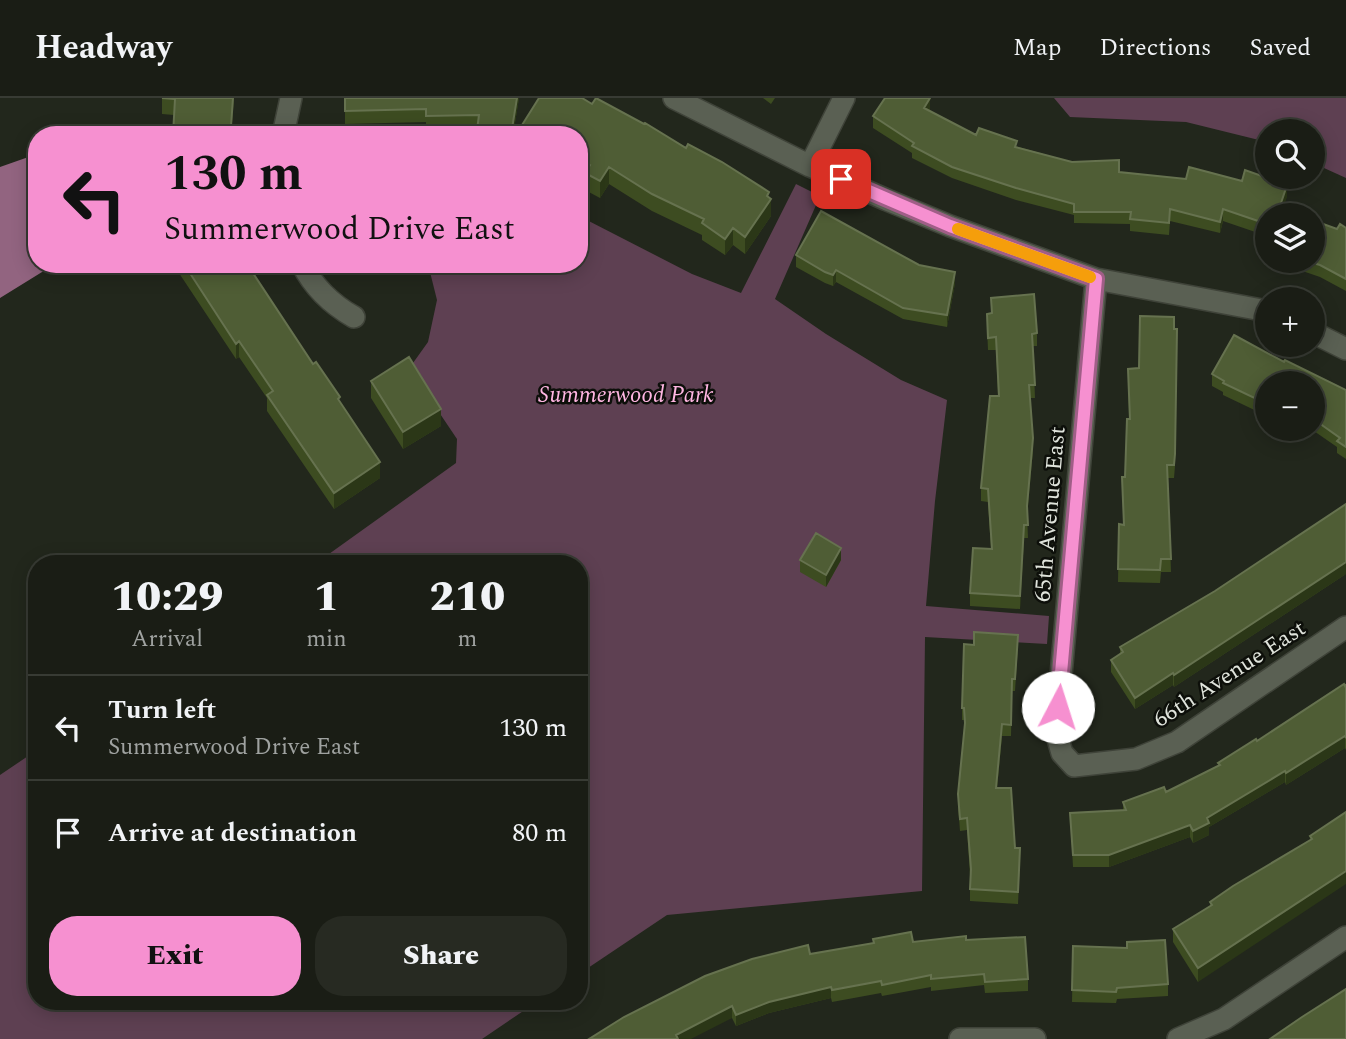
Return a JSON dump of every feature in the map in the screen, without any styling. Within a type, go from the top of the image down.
[{"type":"street","points":[[285,126],[291,98]]},
{"type":"street","points":[[674,98],[810,166],[950,226],[1096,279],[1255,309]]},
{"type":"street","points":[[810,166],[844,98]]},
{"type":"street","points":[[306,273],[331,304],[354,317]]},
{"type":"street","name":"65th Avenue East","points":[[1062,753],[1056,732],[1096,279]]},
{"type":"street","points":[[1325,338],[1346,349]]},
{"type":"street","name":"66th Avenue East","points":[[1062,753],[1074,766],[1136,759],[1177,742],[1346,627]]},
{"type":"street","points":[[1178,1039],[1224,1019],[1346,937]]},
{"type":"street","points":[[960,1039],[1035,1039]]},
{"type":"green space","points":[[1054,98],[1346,98],[1346,178],[1325,168],[1325,119],[1255,119],[1255,139],[1186,122],[1070,117]]},
{"type":"green space","name":"Summerwood Park","points":[[796,184],[820,196],[775,299],[901,380],[947,400],[926,606],[1049,616],[1047,644],[925,637],[922,891],[667,915],[588,968],[588,555],[328,555],[456,463],[457,439],[418,381],[422,377],[413,363],[428,342],[437,300],[430,273],[588,273],[588,221],[692,274],[741,293]]},
{"type":"green space","points":[[28,756],[28,1010],[525,1010],[482,1039],[0,1039],[0,775]]},
{"type":"shaded area","points":[[28,157],[28,273],[40,273],[0,298],[0,167]]},
{"type":"building","points":[[162,98],[233,98],[231,126],[174,126],[175,99]]},
{"type":"building","points":[[345,98],[517,98],[512,126],[478,126],[479,115],[426,116],[426,109],[345,111]]},
{"type":"building","points":[[539,98],[582,98],[592,104],[596,98],[686,148],[688,144],[722,162],[769,192],[767,196],[771,199],[745,237],[733,228],[725,239],[702,223],[704,219],[652,194],[609,167],[600,181],[588,175],[588,126],[521,126]]},
{"type":"building","points":[[885,98],[930,98],[924,108],[976,135],[979,128],[1017,141],[1015,147],[1072,162],[1119,160],[1119,172],[1186,179],[1189,167],[1242,181],[1245,170],[1255,174],[1255,189],[1286,189],[1281,203],[1255,203],[1255,220],[1223,209],[1220,222],[1170,209],[1169,223],[1130,219],[1131,212],[1074,212],[1074,204],[952,167],[912,146],[914,143],[873,116]]},
{"type":"building","points":[[821,211],[919,265],[955,272],[947,315],[903,308],[836,270],[833,275],[825,272],[796,255]]},
{"type":"building","points":[[1340,224],[1346,228],[1346,279],[1325,268],[1325,225],[1337,229]]},
{"type":"building","points":[[190,273],[253,273],[313,364],[316,362],[340,397],[338,399],[380,462],[334,493],[267,395],[273,391],[239,341],[236,344]]},
{"type":"building","points":[[1034,294],[1037,333],[1032,334],[1035,385],[1029,385],[1033,438],[1028,525],[1024,525],[1020,596],[970,593],[973,548],[992,549],[988,489],[981,488],[990,396],[999,396],[996,337],[988,338],[987,314],[992,313],[991,298]]},
{"type":"building","points":[[1140,316],[1174,317],[1174,329],[1177,329],[1175,454],[1174,465],[1167,465],[1171,559],[1161,559],[1160,570],[1118,569],[1119,524],[1124,525],[1122,477],[1125,477],[1127,419],[1130,419],[1128,369],[1139,368]]},
{"type":"building","points":[[1234,335],[1255,346],[1255,357],[1275,357],[1307,371],[1255,371],[1255,398],[1223,383],[1224,381],[1212,374]]},
{"type":"building","points":[[409,357],[441,409],[403,432],[371,381]]},
{"type":"building","points":[[1325,380],[1346,390],[1346,447],[1337,441],[1340,438],[1325,427]]},
{"type":"building","points":[[1346,504],[1346,562],[1135,698],[1111,660],[1123,652],[1120,647],[1215,591]]},
{"type":"building","points":[[816,533],[841,548],[826,575],[800,560]]},
{"type":"building","points":[[974,632],[1018,635],[1015,679],[1012,679],[1011,725],[1002,724],[996,788],[1011,788],[1015,848],[1020,848],[1018,892],[970,889],[967,818],[960,819],[958,794],[965,723],[962,708],[964,644],[974,645]]},
{"type":"building","points":[[1344,684],[1346,738],[1345,736],[1207,818],[1209,823],[1193,831],[1190,825],[1109,855],[1073,855],[1070,813],[1126,810],[1123,802],[1164,787],[1166,792],[1220,765],[1218,763]]},
{"type":"building","points":[[1346,812],[1346,871],[1198,968],[1173,929],[1212,905],[1210,902],[1233,886],[1312,839],[1310,836]]},
{"type":"building","points":[[911,932],[913,942],[966,936],[966,940],[1025,937],[1028,979],[985,982],[984,974],[931,979],[931,975],[882,985],[881,981],[832,990],[831,987],[769,1002],[736,1015],[732,1006],[676,1035],[678,1039],[589,1039],[624,1017],[705,976],[752,959],[808,945],[810,954],[874,943],[873,939]]},
{"type":"building","points":[[1165,940],[1168,984],[1117,988],[1116,992],[1072,990],[1073,946],[1127,948],[1127,942]]},
{"type":"building","points":[[1346,989],[1346,1039],[1270,1039],[1302,1017]]},
{"type":"slow traffic","points":[[958,229],[1090,277]]},
{"type":"route","points":[[841,179],[950,226],[1096,279],[1058,707]]}]
